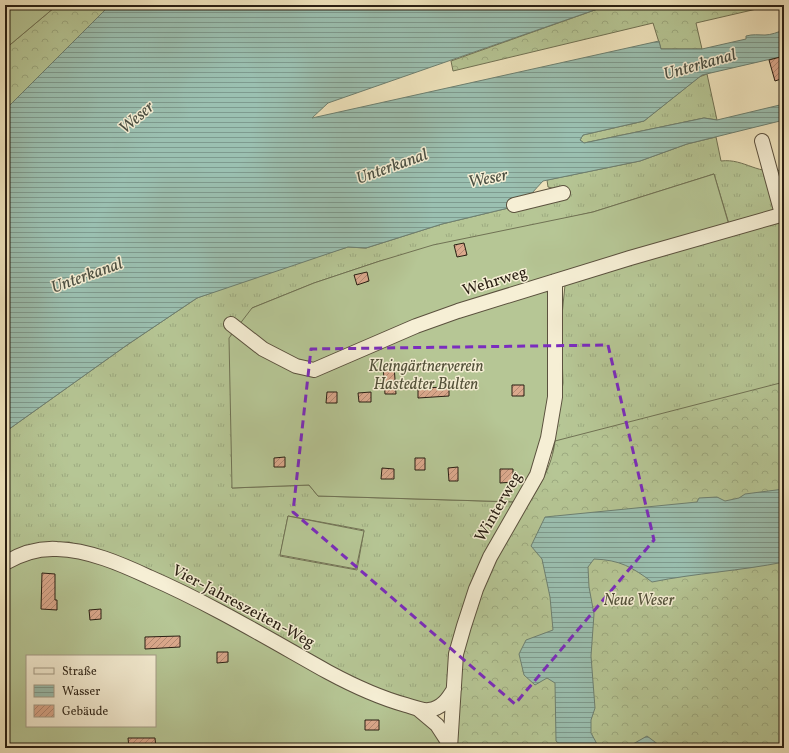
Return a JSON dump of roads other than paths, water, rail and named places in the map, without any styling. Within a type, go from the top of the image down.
[{"type":"street","points":[[762,141],[783,214]]},
{"type":"street","points":[[514,205],[563,193]]},
{"type":"street","name":"Wehrweg","points":[[231,324],[264,349],[296,366],[314,370],[439,317],[555,281],[783,214]]},
{"type":"street","name":"Winterweg","points":[[450,747],[456,654],[476,589],[502,535],[537,475],[548,438],[555,397],[555,281]]},
{"type":"street","name":"Vier-Jahreszeiten-Weg","points":[[5,563],[25,554],[56,549],[88,554],[123,565],[197,598],[363,691],[418,709],[429,710],[440,706],[446,701],[454,689]]},
{"type":"street","name":"Winterweg","points":[[418,709],[437,725],[450,747]]},
{"type":"water","points":[[110,5],[609,5],[328,103],[312,118],[659,41],[661,49],[702,49],[746,39],[746,36],[749,35],[767,35],[784,30],[784,56],[702,75],[644,121],[583,135],[580,140],[584,143],[704,118],[717,120],[784,104],[784,120],[687,144],[640,161],[543,181],[521,205],[442,224],[366,248],[348,247],[197,298],[127,345],[5,432],[5,110]]},
{"type":"water","name":"Neue Weser","points":[[784,489],[784,562],[652,582],[625,565],[611,561],[594,559],[588,567],[589,587],[594,614],[591,656],[595,708],[591,720],[591,733],[597,744],[605,748],[564,748],[556,741],[555,683],[547,678],[535,685],[524,675],[519,654],[526,640],[553,630],[550,597],[542,559],[531,546],[545,517],[697,502],[699,498],[717,497],[725,501],[739,498],[745,494]]},
{"type":"water","points":[[647,736],[663,748],[626,748]]},
{"type":"water label","name":"Unterkanal","points":[[700,65]]},
{"type":"water label","name":"Weser","points":[[137,118]]},
{"type":"water label","name":"Unterkanal","points":[[392,167]]},
{"type":"water label","name":"Weser","points":[[488,179]]},
{"type":"water label","name":"Unterkanal","points":[[87,276]]},
{"type":"park label","name":"Kleingärtnerverein Hastedter Bulten","points":[[426,376]]}]
